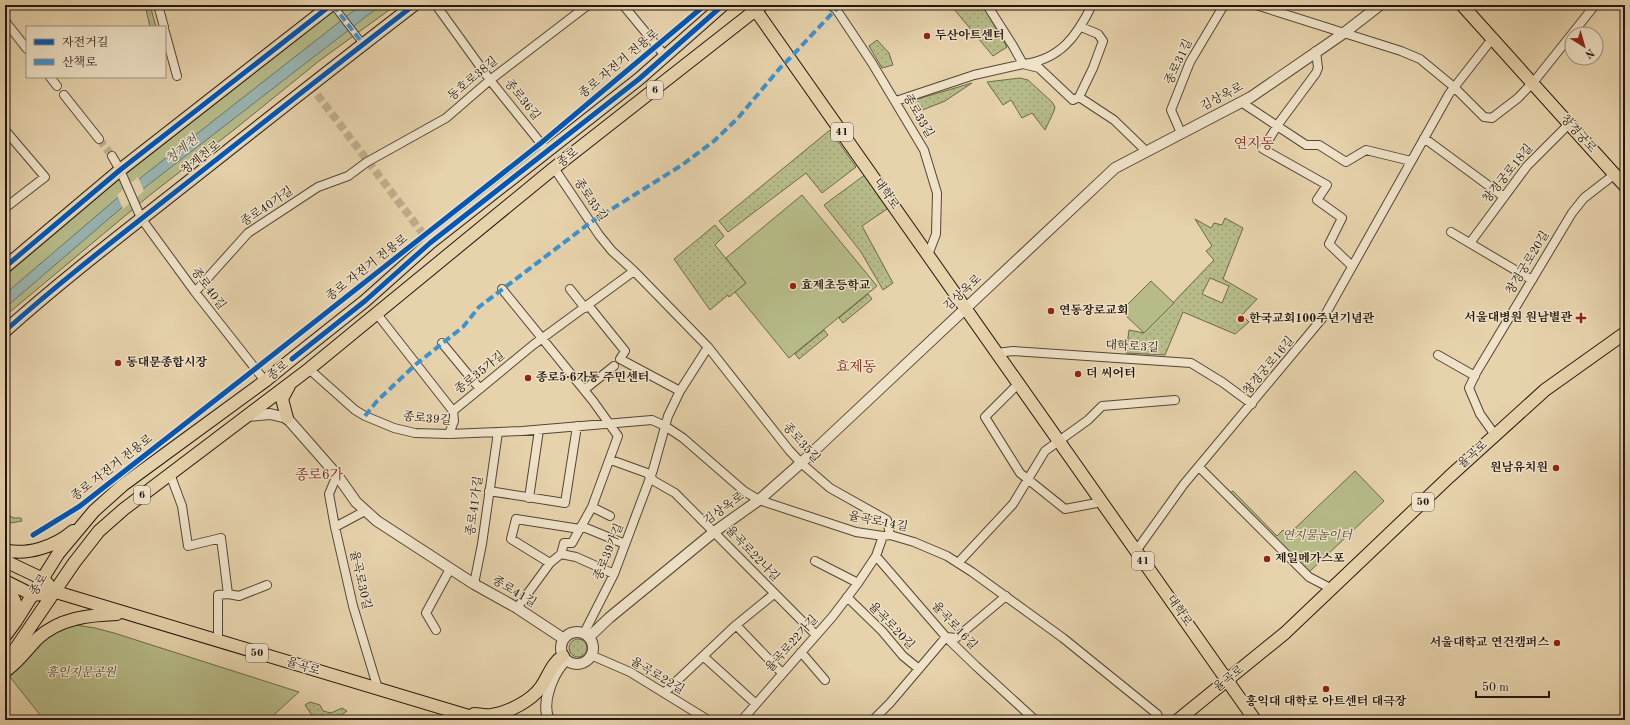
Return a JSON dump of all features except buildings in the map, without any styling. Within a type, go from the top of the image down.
[{"type":"main road","name":"청계천로","points":[[5,330],[139,213],[361,42],[414,5]]},
{"type":"main road","name":"종로","points":[[9,631],[58,554],[94,511],[122,485],[265,381],[365,301],[430,243],[627,89],[666,57],[724,5]]},
{"type":"main road","name":"창경궁로","points":[[1462,5],[1569,124],[1622,180]]},
{"type":"main road","points":[[5,267],[333,6]]},
{"type":"main road","name":"종로","points":[[5,664],[56,592],[74,563],[99,531],[124,509],[309,369],[554,168],[757,7]]},
{"type":"main road","name":"대학로","points":[[757,7],[1018,384],[1059,440],[1255,720]]},
{"type":"main road","name":"율곡로","points":[[1178,720],[1285,633],[1449,477],[1545,390],[1625,333]]},
{"type":"main road","points":[[286,418],[282,399],[291,382]]},
{"type":"main road","points":[[5,550],[28,552],[66,537],[94,511]]},
{"type":"main road","name":"율곡로","points":[[6,565],[43,579],[56,592]]},
{"type":"main road","points":[[5,581],[33,595]]},
{"type":"main road","points":[[5,589],[12,596],[16,603],[17,610],[9,631]]},
{"type":"main road","name":"율곡로","points":[[33,595],[56,592],[482,720]]},
{"type":"main road","points":[[5,671],[14,665],[48,630],[73,619],[88,615],[125,613]]},
{"type":"main road","points":[[458,713],[492,715],[510,710],[528,699],[540,688],[552,667],[564,658]]},
{"type":"street","points":[[158,5],[164,26]]},
{"type":"street","name":"종로36길","points":[[436,5],[490,80],[547,151]]},
{"type":"street","name":"동호로38길","points":[[368,162],[446,118],[490,80],[588,5]]},
{"type":"street","points":[[623,5],[666,57]]},
{"type":"street","name":"종로33길","points":[[830,5],[836,9],[864,51],[896,101],[924,150],[937,194],[936,234],[928,254]]},
{"type":"street","points":[[987,5],[1023,64],[1039,68],[1073,100],[1079,97],[1093,68],[1103,41],[1098,34],[1081,27]]},
{"type":"street","points":[[896,101],[974,76],[1043,60],[1070,41],[1081,27],[1092,5]]},
{"type":"street","name":"종로31길","points":[[1181,133],[1171,110],[1190,62],[1224,5]]},
{"type":"street","points":[[1256,5],[1401,51],[1420,59],[1454,87],[1484,117],[1492,118],[1518,98],[1532,83],[1595,5]]},
{"type":"street","points":[[1344,33],[1349,24],[1374,5]]},
{"type":"street","name":"김상옥로","points":[[586,635],[714,532],[759,500],[801,464],[1115,168],[1251,97],[1344,33],[1380,5]]},
{"type":"street","points":[[333,6],[361,42]]},
{"type":"street","points":[[5,21],[26,48]]},
{"type":"street","points":[[166,36],[177,76]]},
{"type":"street","name":"창경궁로16길","points":[[1136,551],[1184,484],[1325,315],[1448,94],[1492,39]]},
{"type":"street","points":[[1316,51],[1318,68],[1316,73],[1279,123],[1263,149],[1326,184],[1318,200],[1342,218],[1329,244],[1352,266]]},
{"type":"street","points":[[51,78],[56,86]]},
{"type":"street","points":[[64,95],[98,139]]},
{"type":"street","points":[[1079,97],[1114,120],[1146,151]]},
{"type":"street","points":[[1241,102],[1306,145],[1319,145],[1346,162],[1366,150],[1411,161]]},
{"type":"street","name":"창경궁로18길","points":[[1470,243],[1527,166],[1569,124]]},
{"type":"street","points":[[5,130],[45,177],[5,208]]},
{"type":"street","points":[[1424,138],[1504,197]]},
{"type":"street","points":[[112,156],[122,174]]},
{"type":"street","name":"종로40가길","points":[[195,292],[248,233],[318,187],[348,176],[368,162]]},
{"type":"street","name":"종로35길","points":[[554,168],[599,235],[612,251],[634,271],[708,347],[801,464],[830,488],[887,520],[887,536]]},
{"type":"street","name":"종로40길","points":[[122,174],[139,213],[195,292],[265,381]]},
{"type":"street","name":"창경궁로20길","points":[[1495,435],[1480,414],[1469,388],[1572,213],[1584,198],[1622,180]]},
{"type":"street","points":[[1451,232],[1532,280]]},
{"type":"street","name":"종로35가길","points":[[449,434],[454,422],[453,411],[533,345],[634,271]]},
{"type":"street","points":[[502,289],[584,390],[618,436],[611,460],[592,507],[572,542],[564,543],[561,554],[550,563],[517,608]]},
{"type":"street","points":[[570,289],[626,351],[620,359],[680,391]]},
{"type":"street","points":[[376,314],[453,411]]},
{"type":"street","points":[[442,343],[480,389]]},
{"type":"street","points":[[665,426],[680,391],[708,347]]},
{"type":"street","name":"대학로3길","points":[[997,353],[1013,351],[1192,363],[1222,382],[1252,404]]},
{"type":"street","points":[[1438,355],[1475,376]]},
{"type":"street","points":[[584,390],[614,366]]},
{"type":"street","name":"종로39길","points":[[309,369],[355,410],[365,416],[394,428],[415,433],[449,434],[539,430],[652,420],[665,426],[683,438],[744,491],[759,500]]},
{"type":"street","points":[[1018,384],[985,418],[1020,473],[1065,509],[1102,502]]},
{"type":"street","points":[[958,563],[1014,504],[1045,451],[1088,420],[1102,406],[1175,400]]},
{"type":"street","points":[[247,416],[270,414],[286,418]]},
{"type":"street","name":"종로41길","points":[[286,418],[337,476],[356,502],[377,521],[450,569],[517,608],[564,639]]},
{"type":"street","points":[[489,491],[565,503],[578,426]]},
{"type":"street","name":"종로39가길","points":[[586,635],[614,574],[651,477],[665,426]]},
{"type":"street","points":[[529,498],[539,430]]},
{"type":"street","name":"종로41가길","points":[[474,584],[482,544],[498,432]]},
{"type":"street","points":[[611,460],[647,473],[654,481],[675,493],[714,532]]},
{"type":"street","points":[[1198,467],[1309,577],[1332,589]]},
{"type":"street","points":[[170,474],[182,506],[188,546],[221,538],[228,594]]},
{"type":"street","name":"율곡로30길","points":[[337,476],[329,494],[353,606],[378,689]]},
{"type":"street","name":"율곡로14길","points":[[759,500],[856,532],[887,536],[914,542],[947,556],[1006,596],[1075,648],[1157,714],[1160,720]]},
{"type":"street","points":[[592,507],[610,516]]},
{"type":"street","points":[[336,527],[365,511]]},
{"type":"street","points":[[550,563],[511,539],[516,519],[580,527],[625,544]]},
{"type":"street","name":"율곡로22나길","points":[[714,532],[816,635]]},
{"type":"street","points":[[876,556],[887,536]]},
{"type":"street","points":[[561,554],[576,557],[614,574]]},
{"type":"street","name":"율곡로22가길","points":[[742,720],[833,616],[876,556]]},
{"type":"street","name":"율곡로16길","points":[[876,556],[946,637],[1034,720]]},
{"type":"street","points":[[815,561],[858,583]]},
{"type":"street","points":[[436,630],[426,613],[450,569]]},
{"type":"street","points":[[218,641],[218,595],[228,594],[239,596],[267,585]]},
{"type":"street","name":"율곡로22나길","points":[[664,693],[736,625],[774,594]]},
{"type":"street","points":[[873,720],[890,703],[946,637],[956,638],[1006,596]]},
{"type":"street","name":"율곡로20길","points":[[847,597],[882,631],[903,656],[919,669]]},
{"type":"street","points":[[736,625],[782,674]]},
{"type":"street","points":[[576,632],[586,635],[593,642],[593,656],[587,662],[579,664],[571,663],[564,658],[560,648],[564,639],[568,635],[576,632]]},
{"type":"street","points":[[801,652],[825,680]]},
{"type":"street","name":"율곡로22길","points":[[593,656],[630,672],[708,720]]},
{"type":"street","points":[[703,656],[756,704]]},
{"type":"street","points":[[549,720],[546,714],[547,700],[557,670],[564,658]]},
{"type":"green space","points":[[145,5],[150,5],[156,26],[150,26]]},
{"type":"green space","points":[[341,5],[396,5],[319,61],[150,195],[5,316],[5,276],[117,181]]},
{"type":"green space","points":[[954,5],[983,6],[1007,47],[993,56],[953,8],[955,6]]},
{"type":"green space","points":[[877,40],[889,53],[893,65],[882,68],[869,46]]},
{"type":"green space","points":[[1020,78],[1028,80],[1052,102],[1055,107],[1045,130],[1032,113],[1022,118],[1011,100],[1003,105],[987,82]]},
{"type":"green space","points":[[972,83],[945,101],[915,113],[912,112],[909,102],[911,101]]},
{"type":"green space","points":[[830,130],[856,167],[822,193],[806,173],[728,232],[719,221]]},
{"type":"green space","points":[[866,174],[890,207],[862,226],[893,283],[883,290],[861,252],[824,205]]},
{"type":"green space","points":[[802,195],[877,286],[789,358],[735,292],[746,283],[726,258]]},
{"type":"green space","points":[[1225,218],[1243,228],[1223,279],[1257,299],[1242,315],[1249,322],[1235,334],[1183,312],[1165,355],[1126,353],[1129,330],[1144,333],[1214,260],[1206,251],[1212,246],[1195,219],[1211,228],[1214,223],[1222,225]],"holes":[[[1210,278],[1229,286],[1222,303],[1202,294]]]},
{"type":"green space","points":[[715,225],[724,236],[715,245],[746,283],[729,297],[728,295],[710,310],[674,259]]},
{"type":"green space","points":[[1151,281],[1174,303],[1144,333],[1121,311]]},
{"type":"green space","points":[[868,294],[872,299],[843,323],[839,318]]},
{"type":"green space","points":[[824,330],[828,335],[799,359],[795,354]]},
{"type":"green space","name":"연지물놀이터","points":[[1355,471],[1384,501],[1308,573],[1230,493],[1233,491],[1277,536],[1283,530],[1288,535]]},
{"type":"green space","points":[[5,514],[14,518],[21,518],[22,521],[5,524]]},
{"type":"green space","name":"흥인지문공원","points":[[76,625],[114,633],[299,692],[268,720],[44,720],[10,677],[47,635],[66,626]]},
{"type":"green space","points":[[578,639],[584,642],[587,648],[584,654],[578,657],[572,654],[569,648],[572,642]]},
{"type":"green space","points":[[310,702],[320,705],[323,711],[331,713],[342,708],[347,711],[334,720],[315,720],[305,705]]},
{"type":"water","name":"청계천","points":[[361,5],[381,5],[148,185],[5,308],[5,294],[143,176]]},
{"type":"pier","points":[[138,177],[144,191],[123,209],[117,195]]},
{"type":"tunnel","points":[[310,85],[430,243]]},
{"type":"tunnel","points":[[99,139],[112,156]]},
{"type":"marked path","points":[[333,5],[363,44]]},
{"type":"marked path","points":[[365,416],[377,401],[415,365],[463,327],[479,307],[591,222],[682,165],[714,141],[738,118],[780,68],[840,5]]},
{"type":"cycle path","points":[[5,267],[120,170],[331,5]]},
{"type":"cycle path","points":[[5,331],[98,253],[414,5]]},
{"type":"cycle path","name":"종로 자전거 전용로","points":[[33,535],[80,506],[255,369],[541,143],[705,5]]},
{"type":"cycle path","points":[[292,359],[365,301],[430,243],[639,79],[723,5]]},
{"type":"place","name":"두산아트센터","points":[[927,36]]},
{"type":"place","name":"효제초등학교","points":[[793,286]]},
{"type":"place","name":"연동장로교회","points":[[1051,311]]},
{"type":"place","name":"서울대병원 원남별관","points":[[1581,318]]},
{"type":"place","name":"한국교회100주년기념관","points":[[1241,319]]},
{"type":"place","name":"동대문종합시장","points":[[118,363]]},
{"type":"place","name":"더 씨어터","points":[[1078,374]]},
{"type":"place","name":"종로5·6가동 주민센터","points":[[528,378]]},
{"type":"place","name":"원남유치원","points":[[1556,468]]},
{"type":"place","name":"제일메가스포","points":[[1267,559]]},
{"type":"place","name":"서울대학교 연건캠퍼스","points":[[1557,643]]},
{"type":"place","name":"홍익대 대학로 아트센터 대극장","points":[[1326,689]]},
{"type":"district","name":"연지동","points":[[1254,144]]},
{"type":"district","name":"효제동","points":[[856,367]]},
{"type":"district","name":"종로6가","points":[[319,475]]}]
